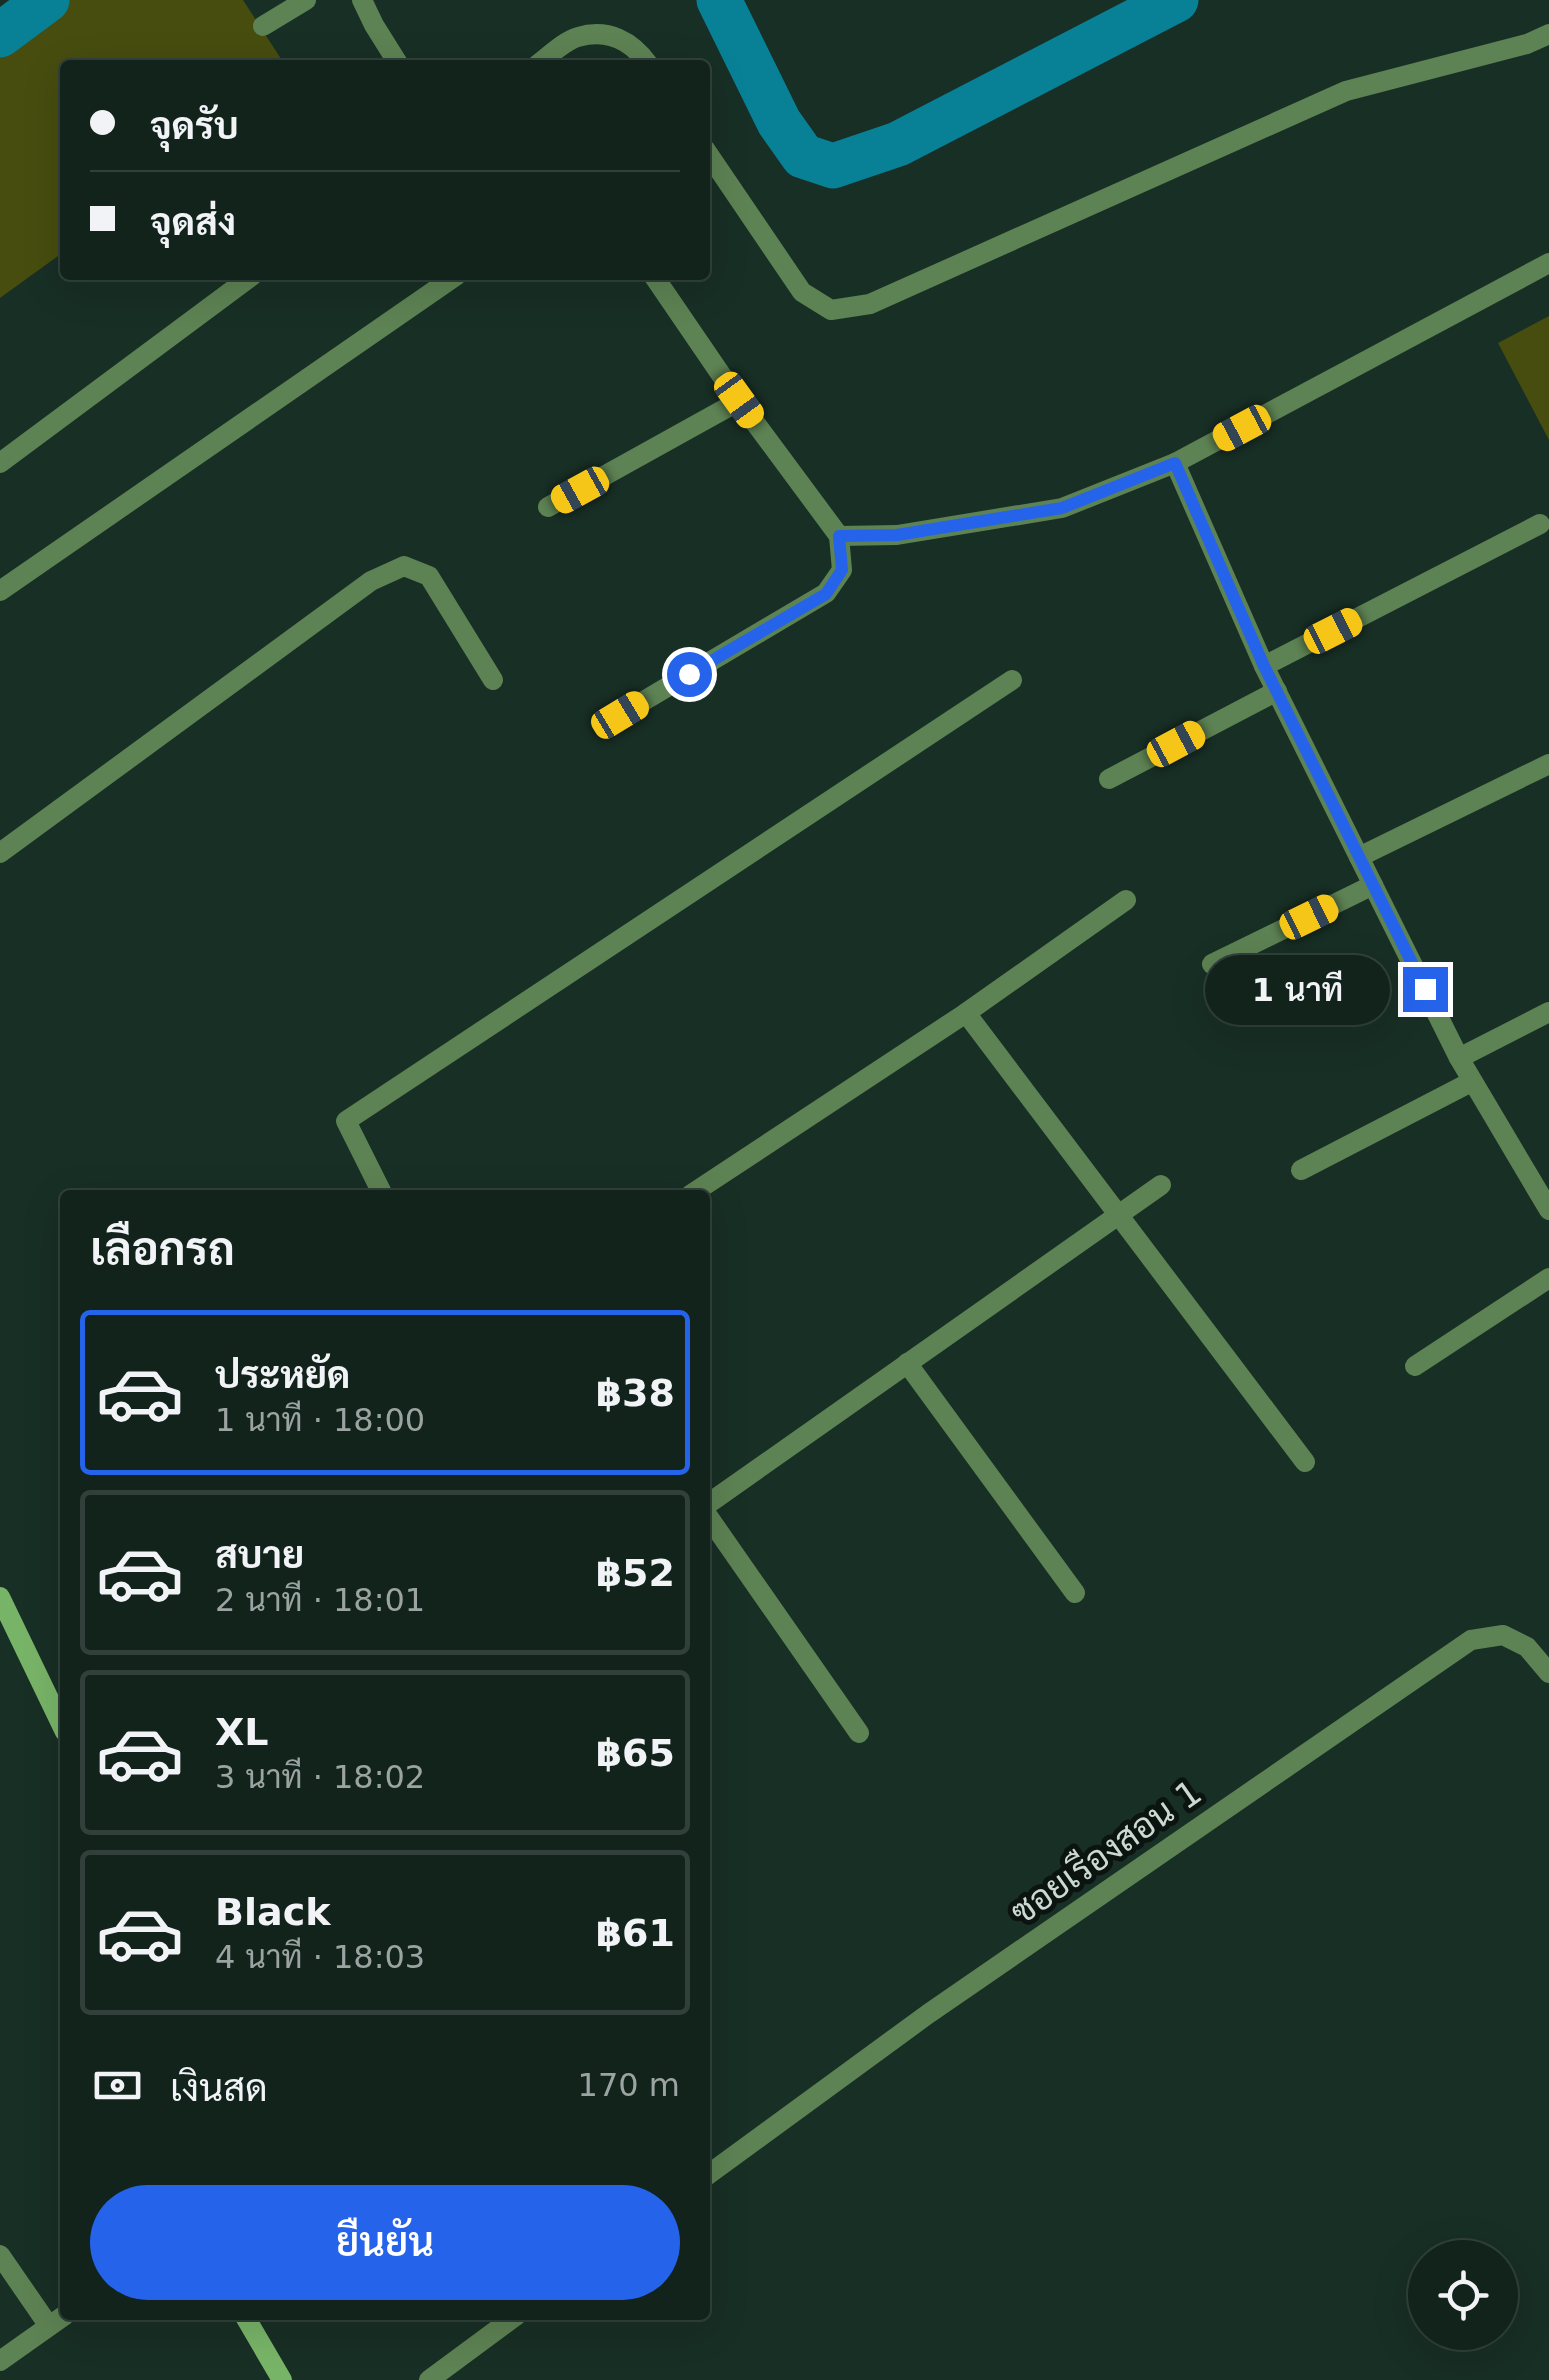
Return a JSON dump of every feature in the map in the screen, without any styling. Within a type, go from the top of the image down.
[{"type":"street","points":[[263,26],[306,0]]},
{"type":"street","points":[[362,0],[397,60]]},
{"type":"street","points":[[544,60],[576,37],[609,33],[640,52],[646,60]]},
{"type":"street","points":[[710,156],[802,292],[831,310],[870,304],[1346,91],[1527,44],[1549,34]]},
{"type":"street","points":[[839,536],[897,535],[1062,508],[1175,463],[1549,263]]},
{"type":"street","points":[[0,463],[246,280]]},
{"type":"street","points":[[0,590],[450,280]]},
{"type":"street","points":[[620,715],[826,594],[842,570],[839,536],[655,280]]},
{"type":"street","points":[[548,507],[739,400]]},
{"type":"street","points":[[1175,463],[1264,666],[1459,1058],[1549,1210]]},
{"type":"street","points":[[1264,666],[1540,524]]},
{"type":"street","points":[[0,852],[371,582],[404,566],[429,576],[493,680]]},
{"type":"street","points":[[380,1190],[346,1121],[1012,680]]},
{"type":"street","points":[[1108,779],[1277,691]]},
{"type":"street","points":[[1359,856],[1549,764]]},
{"type":"street","points":[[1212,964],[1374,885]]},
{"type":"street","points":[[698,1190],[966,1013],[1126,900]]},
{"type":"street","points":[[1459,1058],[1549,1012]]},
{"type":"street","points":[[966,1013],[1305,1462]]},
{"type":"street","points":[[1301,1170],[1472,1082]]},
{"type":"street","points":[[710,1505],[1161,1185]]},
{"type":"street","points":[[1415,1366],[1549,1278]]},
{"type":"street","points":[[907,1363],[1076,1593]]},
{"type":"street","points":[[710,1516],[860,1733]]},
{"type":"street","points":[[0,1597],[60,1722]]},
{"type":"street","name":"ซอยเรืองสอน 1","points":[[710,2173],[928,2014],[1470,1640],[1503,1635],[1527,1646],[1549,1672]]},
{"type":"street","points":[[0,2255],[57,2320],[0,2361]]},
{"type":"street","points":[[247,2320],[282,2380]]},
{"type":"street","points":[[429,2380],[510,2320]]},
{"type":"green space","points":[[13,0],[243,0],[282,60],[60,60],[60,255],[0,298],[0,9]]},
{"type":"green space","points":[[1549,316],[1549,440],[1498,343]]},
{"type":"waterway","points":[[0,35],[47,0]]},
{"type":"waterway","points":[[719,0],[779,122],[803,156],[833,166],[898,144],[1176,0]]},
{"type":"route","points":[[689,674],[826,594],[842,570],[839,536],[897,535],[1062,508],[1175,463],[1264,666],[1425,989]]}]
